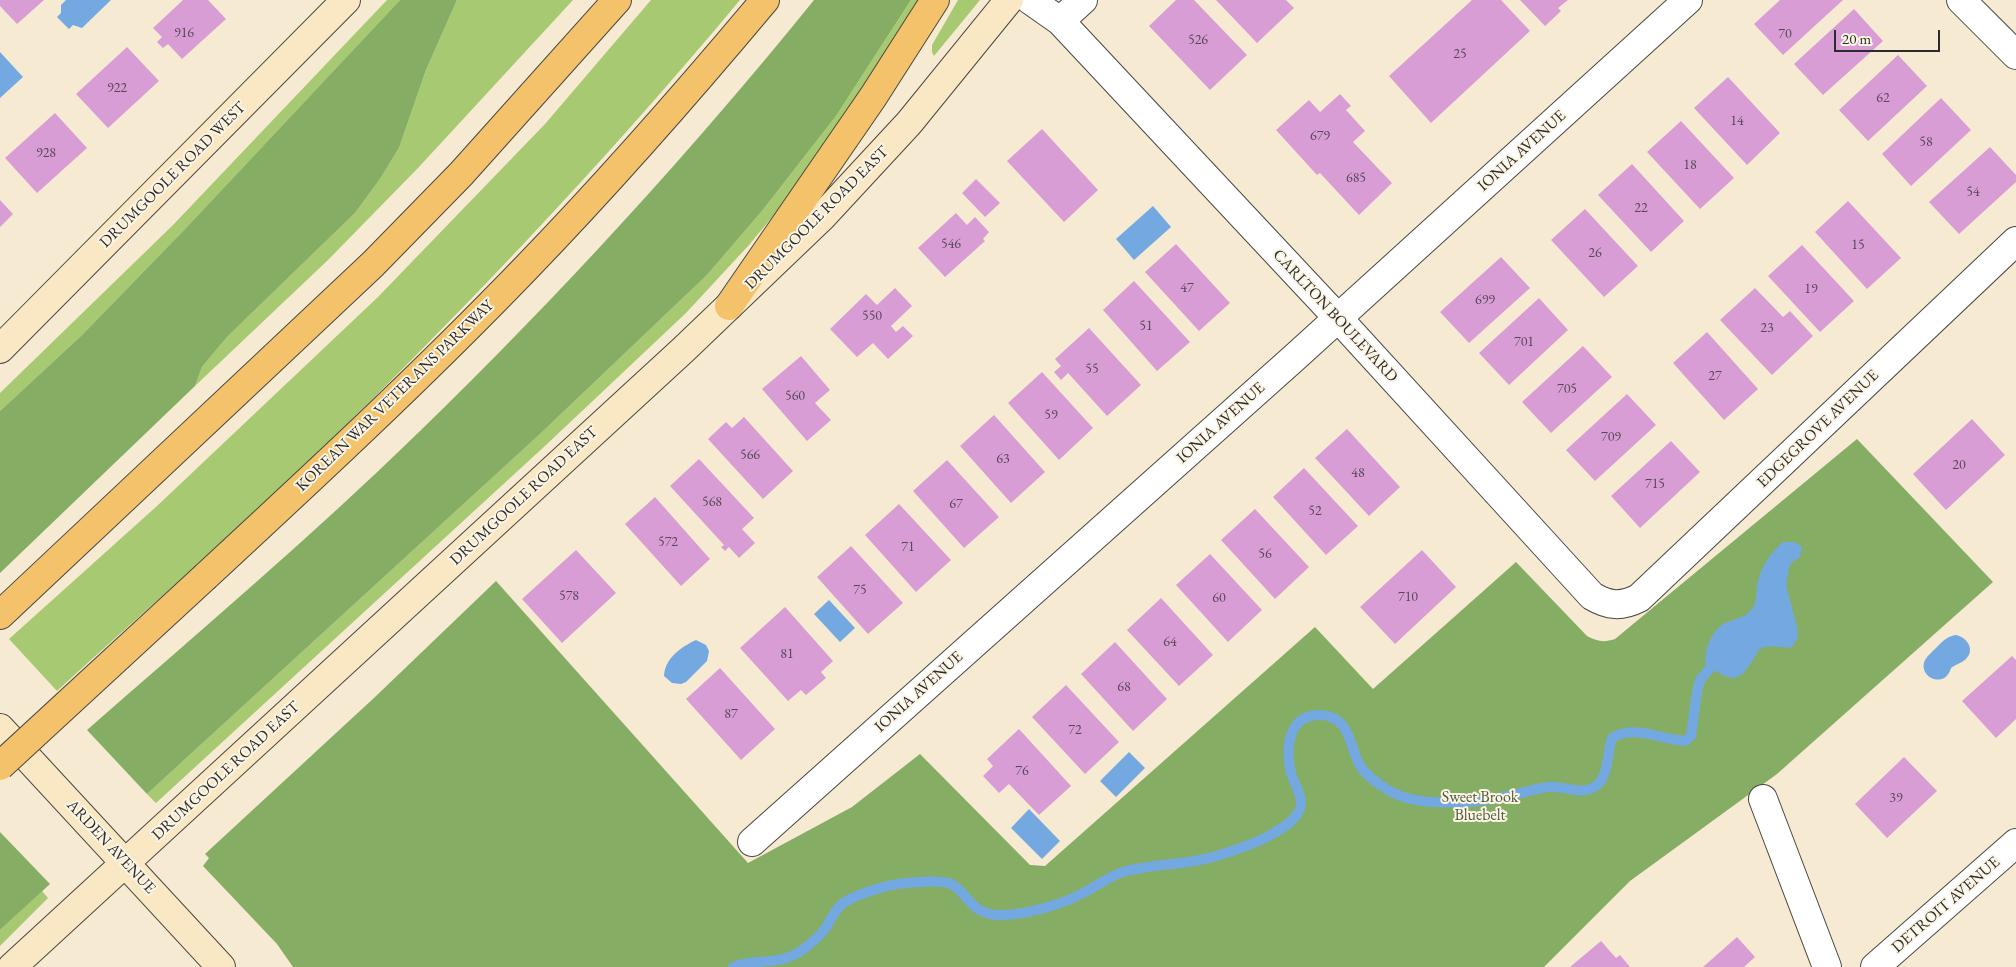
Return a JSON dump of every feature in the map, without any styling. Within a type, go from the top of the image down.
[{"type":"highway","points":[[0,615],[373,264],[461,174],[617,0]]},
{"type":"highway","name":"KOREAN WAR VETERANS PARKWAY","points":[[0,766],[342,450],[525,269],[704,73],[765,0]]},
{"type":"highway","points":[[730,306],[873,97],[935,0]]},
{"type":"main road","name":"DRUMGOOLE ROAD WEST","points":[[0,349],[346,0]]},
{"type":"main road","name":"DRUMGOOLE ROAD EAST","points":[[12,967],[730,306],[821,218],[909,123],[1009,0]]},
{"type":"main road","name":"ARDEN AVENUE","points":[[0,728],[221,967]]},
{"type":"street","points":[[1030,0],[1060,21],[1083,0]]},
{"type":"street","name":"IONIA AVENUE","points":[[752,842],[1338,318],[1688,0]]},
{"type":"street","points":[[1961,0],[2016,55]]},
{"type":"street","name":"CARLTON BOULEVARD","points":[[1060,21],[1338,318],[1592,596],[1602,602],[1614,605]]},
{"type":"street","name":"EDGEGROVE AVENUE","points":[[1614,605],[1626,604],[1639,598],[2016,241]]},
{"type":"street","points":[[1763,799],[1827,967]]},
{"type":"street","name":"DETROIT AVENUE","points":[[1875,967],[2016,844]]},
{"type":"green space","points":[[387,0],[400,0],[185,229],[82,335],[0,411],[0,393],[173,225]]},
{"type":"green space","points":[[400,0],[457,0],[426,70],[399,148],[380,179],[355,213],[227,337],[202,367],[195,386],[0,573],[0,411],[82,335],[185,229]]},
{"type":"green space","points":[[457,0],[573,0],[418,168],[328,260],[195,386],[202,367],[227,337],[355,213],[380,179],[399,148],[426,70]]},
{"type":"green space","points":[[651,0],[740,0],[580,184],[412,360],[267,502],[57,691],[9,639],[157,506],[378,297],[545,124]]},
{"type":"green space","points":[[814,0],[911,0],[836,116],[762,211],[707,275],[540,434],[147,794],[87,730],[338,509],[471,381],[573,276],[672,168]]},
{"type":"green space","points":[[911,0],[927,0],[802,181],[749,245],[686,313],[546,445],[156,803],[147,794],[540,434],[707,275],[762,211],[836,116]]},
{"type":"green space","points":[[958,0],[980,0],[934,56],[932,45]]},
{"type":"green space","name":"Sweet Brook Bluebelt","points":[[1857,439],[1993,582],[1777,774],[1630,881],[1544,967],[293,967],[277,944],[203,866],[209,858],[205,854],[375,697],[496,581],[748,863],[852,807],[920,754],[1030,865],[1045,866],[1315,627],[1373,689],[1516,562],[1587,636],[1600,641],[1615,639]]},
{"type":"green space","points":[[0,832],[50,884],[0,930]]},
{"type":"green space","points":[[42,891],[48,898],[0,946],[0,930]]},
{"type":"water","points":[[66,0],[111,0],[82,28],[73,25],[69,29],[57,17],[61,13],[61,5]]},
{"type":"water","points":[[0,52],[23,77],[0,98]]},
{"type":"water","points":[[1153,206],[1171,227],[1134,260],[1116,239]]},
{"type":"water","points":[[1783,542],[1794,542],[1802,547],[1800,557],[1790,564],[1786,585],[1798,638],[1791,648],[1771,646],[1760,648],[1749,667],[1739,676],[1733,678],[1717,672],[1706,665],[1705,660],[1707,648],[1712,637],[1723,624],[1742,617],[1754,606],[1758,581],[1764,565]]},
{"type":"water","points":[[829,600],[855,628],[840,642],[814,614]]},
{"type":"water","points":[[1955,635],[1966,640],[1970,647],[1969,655],[1951,668],[1948,675],[1938,680],[1933,679],[1925,672],[1925,660],[1944,640]]},
{"type":"water","points":[[696,640],[706,645],[709,651],[707,661],[686,682],[681,684],[672,683],[664,676],[667,664],[675,654]]},
{"type":"water","points":[[1129,752],[1145,768],[1116,797],[1100,781]]},
{"type":"water","points":[[1029,809],[1060,841],[1042,859],[1011,828]]},
{"type":"building","points":[[0,0],[44,0],[17,24],[0,6]]},
{"type":"building","points":[[183,0],[208,0],[226,19],[182,59],[168,44],[163,48],[157,42],[162,37],[153,28]]},
{"type":"building","points":[[1176,0],[1194,0],[1247,55],[1210,90],[1149,26]]},
{"type":"building","points":[[1216,0],[1286,0],[1294,8],[1257,43]]},
{"type":"building","points":[[1472,0],[1501,0],[1530,31],[1431,123],[1389,76]]},
{"type":"building","points":[[1520,0],[1568,0],[1558,8],[1561,11],[1545,26]]},
{"type":"building","points":[[1780,0],[1843,0],[1783,55],[1754,24]]},
{"type":"building","points":[[1854,9],[1883,41],[1823,95],[1794,64]]},
{"type":"building","points":[[127,47],[159,81],[108,128],[76,94]]},
{"type":"building","points":[[1898,55],[1927,86],[1868,141],[1839,110]]},
{"type":"building","points":[[1728,77],[1780,133],[1747,165],[1694,108]]},
{"type":"building","points":[[1340,94],[1351,106],[1346,110],[1365,131],[1353,142],[1392,183],[1359,215],[1320,173],[1317,175],[1276,130],[1309,100],[1320,112]]},
{"type":"building","points":[[1941,98],[1971,130],[1911,186],[1882,154]]},
{"type":"building","points":[[55,113],[87,148],[37,193],[5,158]]},
{"type":"building","points":[[1681,121],[1734,178],[1700,209],[1647,152]]},
{"type":"building","points":[[1042,129],[1098,190],[1064,222],[1007,161]]},
{"type":"building","points":[[1990,147],[2016,175],[2016,182],[1959,234],[1929,202]]},
{"type":"building","points":[[1632,164],[1684,221],[1651,252],[1598,195]]},
{"type":"building","points":[[976,179],[1000,203],[985,217],[962,193]]},
{"type":"building","points":[[0,200],[13,214],[0,227]]},
{"type":"building","points":[[1848,201],[1901,258],[1867,289],[1815,232]]},
{"type":"building","points":[[1585,209],[1638,266],[1604,297],[1551,240]]},
{"type":"building","points":[[956,213],[967,225],[975,217],[989,232],[983,239],[985,241],[945,277],[918,248]]},
{"type":"building","points":[[1176,244],[1230,303],[1199,331],[1145,272]]},
{"type":"building","points":[[1802,245],[1854,301],[1820,332],[1768,276]]},
{"type":"building","points":[[1501,257],[1530,288],[1469,343],[1440,312]]},
{"type":"building","points":[[1134,281],[1190,342],[1157,371],[1103,310]]},
{"type":"building","points":[[895,288],[912,306],[891,326],[896,332],[903,326],[913,336],[888,359],[873,343],[857,357],[830,329],[866,294],[877,305]]},
{"type":"building","points":[[1755,288],[1783,317],[1790,311],[1813,336],[1772,375],[1720,320]]},
{"type":"building","points":[[1539,298],[1568,330],[1509,385],[1479,353]]},
{"type":"building","points":[[1089,328],[1141,385],[1107,416],[1068,373],[1061,380],[1054,372],[1061,366],[1055,359]]},
{"type":"building","points":[[1707,332],[1758,389],[1724,420],[1673,363]]},
{"type":"building","points":[[1583,346],[1612,377],[1551,433],[1522,402]]},
{"type":"building","points":[[801,356],[830,390],[815,403],[831,420],[807,441],[762,389]]},
{"type":"building","points":[[1042,372],[1093,428],[1059,460],[1008,403]]},
{"type":"building","points":[[1627,394],[1656,425],[1595,481],[1566,450]]},
{"type":"building","points":[[994,415],[1045,472],[1011,503],[960,446]]},
{"type":"building","points":[[744,417],[793,471],[763,499],[708,439],[726,422],[732,428]]},
{"type":"building","points":[[1972,419],[2005,455],[1946,510],[1913,474]]},
{"type":"building","points":[[1347,429],[1400,487],[1369,516],[1315,458]]},
{"type":"building","points":[[1671,441],[1700,472],[1640,528],[1611,496]]},
{"type":"building","points":[[699,459],[754,518],[742,529],[755,543],[739,558],[729,547],[725,551],[721,547],[724,545],[670,486]]},
{"type":"building","points":[[947,460],[999,517],[964,548],[913,491]]},
{"type":"building","points":[[1304,468],[1358,526],[1326,555],[1273,497]]},
{"type":"building","points":[[655,497],[710,559],[681,586],[625,524]]},
{"type":"building","points":[[899,504],[951,560],[916,592],[865,535]]},
{"type":"building","points":[[1255,509],[1309,567],[1275,599],[1221,540]]},
{"type":"building","points":[[851,546],[903,603],[868,634],[817,577]]},
{"type":"building","points":[[576,550],[616,593],[562,643],[522,599]]},
{"type":"building","points":[[1422,550],[1456,587],[1395,644],[1360,607]]},
{"type":"building","points":[[1210,554],[1262,610],[1228,642],[1176,585]]},
{"type":"building","points":[[1161,598],[1213,655],[1179,686],[1127,630]]},
{"type":"building","points":[[785,607],[833,661],[821,672],[826,678],[806,695],[801,690],[788,701],[740,648]]},
{"type":"building","points":[[1115,642],[1167,699],[1133,731],[1081,674]]},
{"type":"building","points":[[2012,656],[2016,660],[2016,719],[1996,738],[1962,701]]},
{"type":"building","points":[[720,668],[775,729],[741,760],[686,699]]},
{"type":"building","points":[[1066,685],[1119,742],[1085,774],[1032,717]]},
{"type":"building","points":[[1019,729],[1071,786],[1039,815],[1009,784],[999,793],[983,776],[993,766],[987,759]]},
{"type":"building","points":[[1904,757],[1937,791],[1887,838],[1855,804]]},
{"type":"building","points":[[1737,937],[1755,957],[1744,967],[1703,967]]},
{"type":"building","points":[[1601,941],[1616,958],[1620,955],[1630,967],[1570,967]]},
{"type":"waterway","points":[[733,967],[741,964],[773,961],[798,953],[821,934],[837,909],[844,903],[861,894],[891,885],[923,882],[947,883],[962,892],[981,911],[997,915],[1018,914],[1064,902],[1123,872],[1191,862],[1238,849],[1258,841],[1286,825],[1300,810],[1300,797],[1289,763],[1289,743],[1295,726],[1310,716],[1321,715],[1338,721],[1347,733],[1359,764],[1365,772],[1388,790],[1414,800],[1429,802],[1476,801],[1548,787],[1586,790],[1601,781],[1606,769],[1612,738],[1630,732],[1685,741],[1691,736],[1700,680],[1710,668]]}]
